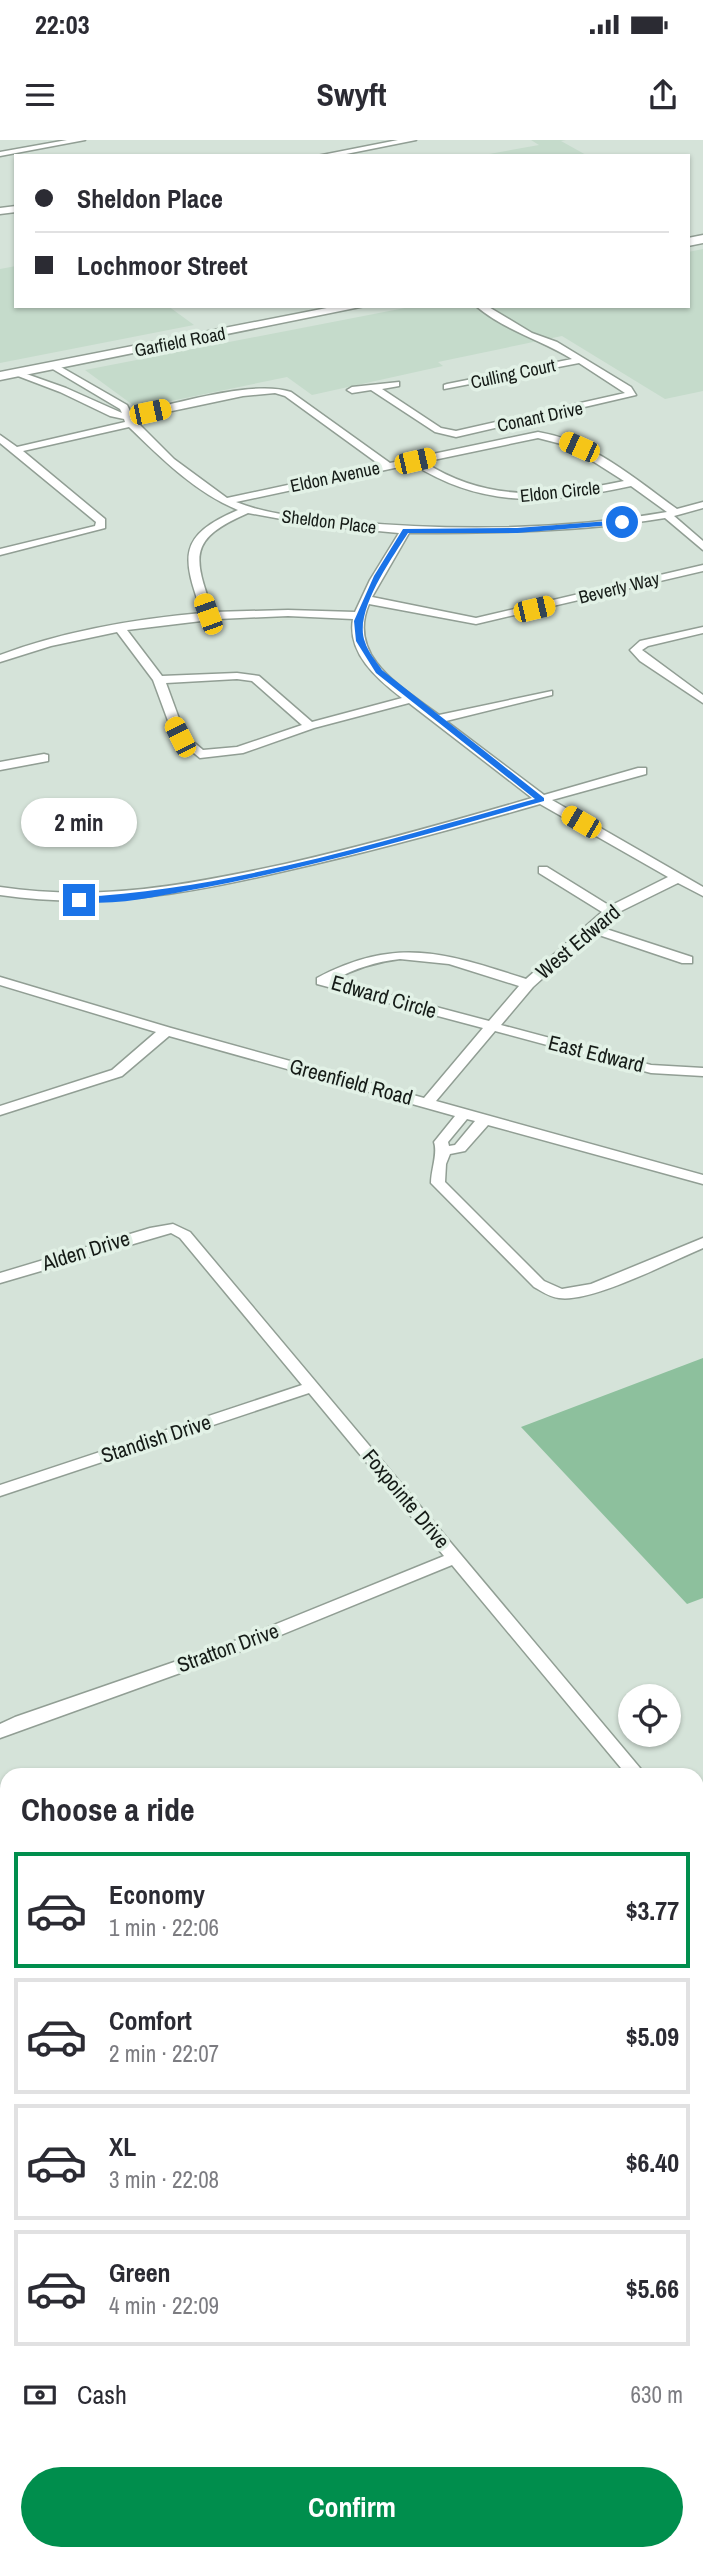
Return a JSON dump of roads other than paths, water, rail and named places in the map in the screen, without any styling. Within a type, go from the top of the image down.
[{"type":"main road","name":"Garfield Road","points":[[0,376],[349,308]]},
{"type":"street","points":[[0,154],[81,140]]},
{"type":"street","points":[[332,154],[412,140]]},
{"type":"street","points":[[483,308],[529,335],[554,344]]},
{"type":"street","points":[[500,308],[580,360]]},
{"type":"street","name":"Culling Court","points":[[447,387],[580,360]]},
{"type":"street","name":"Conant Drive","points":[[373,387],[438,430],[448,433],[465,433],[631,395],[628,389],[580,360]]},
{"type":"street","name":"Sheldon Place","points":[[54,366],[124,407],[129,421],[170,461],[225,501],[247,510],[314,522],[406,530],[569,528],[670,513],[703,505]]},
{"type":"street","points":[[15,373],[33,377],[129,421]]},
{"type":"street","points":[[352,390],[396,384]]},
{"type":"street","points":[[15,450],[243,393],[276,390],[288,394],[386,465]]},
{"type":"street","name":"Eldon Avenue","points":[[225,501],[519,437],[551,436],[595,457],[670,513]]},
{"type":"street","points":[[0,438],[101,521],[100,528],[0,552]]},
{"type":"street","name":"Eldon Circle","points":[[415,461],[453,485],[504,497],[552,497],[629,483]]},
{"type":"street","points":[[208,614],[193,568],[192,552],[197,539],[208,530],[247,510]]},
{"type":"street","points":[[670,513],[703,547]]},
{"type":"street","points":[[406,530],[377,576],[360,616],[357,631],[371,663],[411,699],[541,799],[703,892]]},
{"type":"street","name":"Beverly Way","points":[[368,600],[476,621],[703,568]]},
{"type":"street","points":[[0,659],[13,653],[121,628],[208,614],[311,613],[360,616]]},
{"type":"street","points":[[121,628],[159,680],[180,737],[200,754],[239,750],[310,726],[411,699]]},
{"type":"street","points":[[703,630],[637,646],[644,659],[703,700]]},
{"type":"street","points":[[0,643],[13,653]]},
{"type":"street","points":[[159,680],[237,676],[255,678],[310,726]]},
{"type":"street","points":[[439,719],[548,694]]},
{"type":"street","points":[[0,766],[44,758]]},
{"type":"street","points":[[0,891],[58,899],[141,897],[347,854],[642,771]]},
{"type":"street","points":[[543,870],[610,911]]},
{"type":"street","name":"West Edward","points":[[428,1103],[528,984],[610,911],[679,877]]},
{"type":"street","points":[[592,929],[687,960]]},
{"type":"street","name":"Edward Circle","points":[[491,1027],[322,981],[362,961],[411,953],[437,956],[528,984]]},
{"type":"street","name":"Greenfield Road","points":[[0,981],[166,1031],[703,1180]]},
{"type":"street","name":"East Edward","points":[[491,1027],[651,1069],[703,1072]]},
{"type":"street","points":[[0,1111],[117,1073],[166,1031]]},
{"type":"street","points":[[464,1114],[441,1142],[444,1151],[439,1164],[438,1183],[539,1284],[560,1294],[596,1287],[703,1243]]},
{"type":"street","points":[[444,1151],[460,1148],[485,1119]]},
{"type":"street","name":"Alden Drive","points":[[0,1278],[118,1241],[173,1228]]},
{"type":"street","name":"Foxpointe Drive","points":[[173,1228],[206,1257],[631,1768]]},
{"type":"street","name":"Standish Drive","points":[[0,1491],[312,1387]]},
{"type":"street","name":"Stratton Drive","points":[[0,1732],[21,1722],[238,1646],[454,1558]]}]
